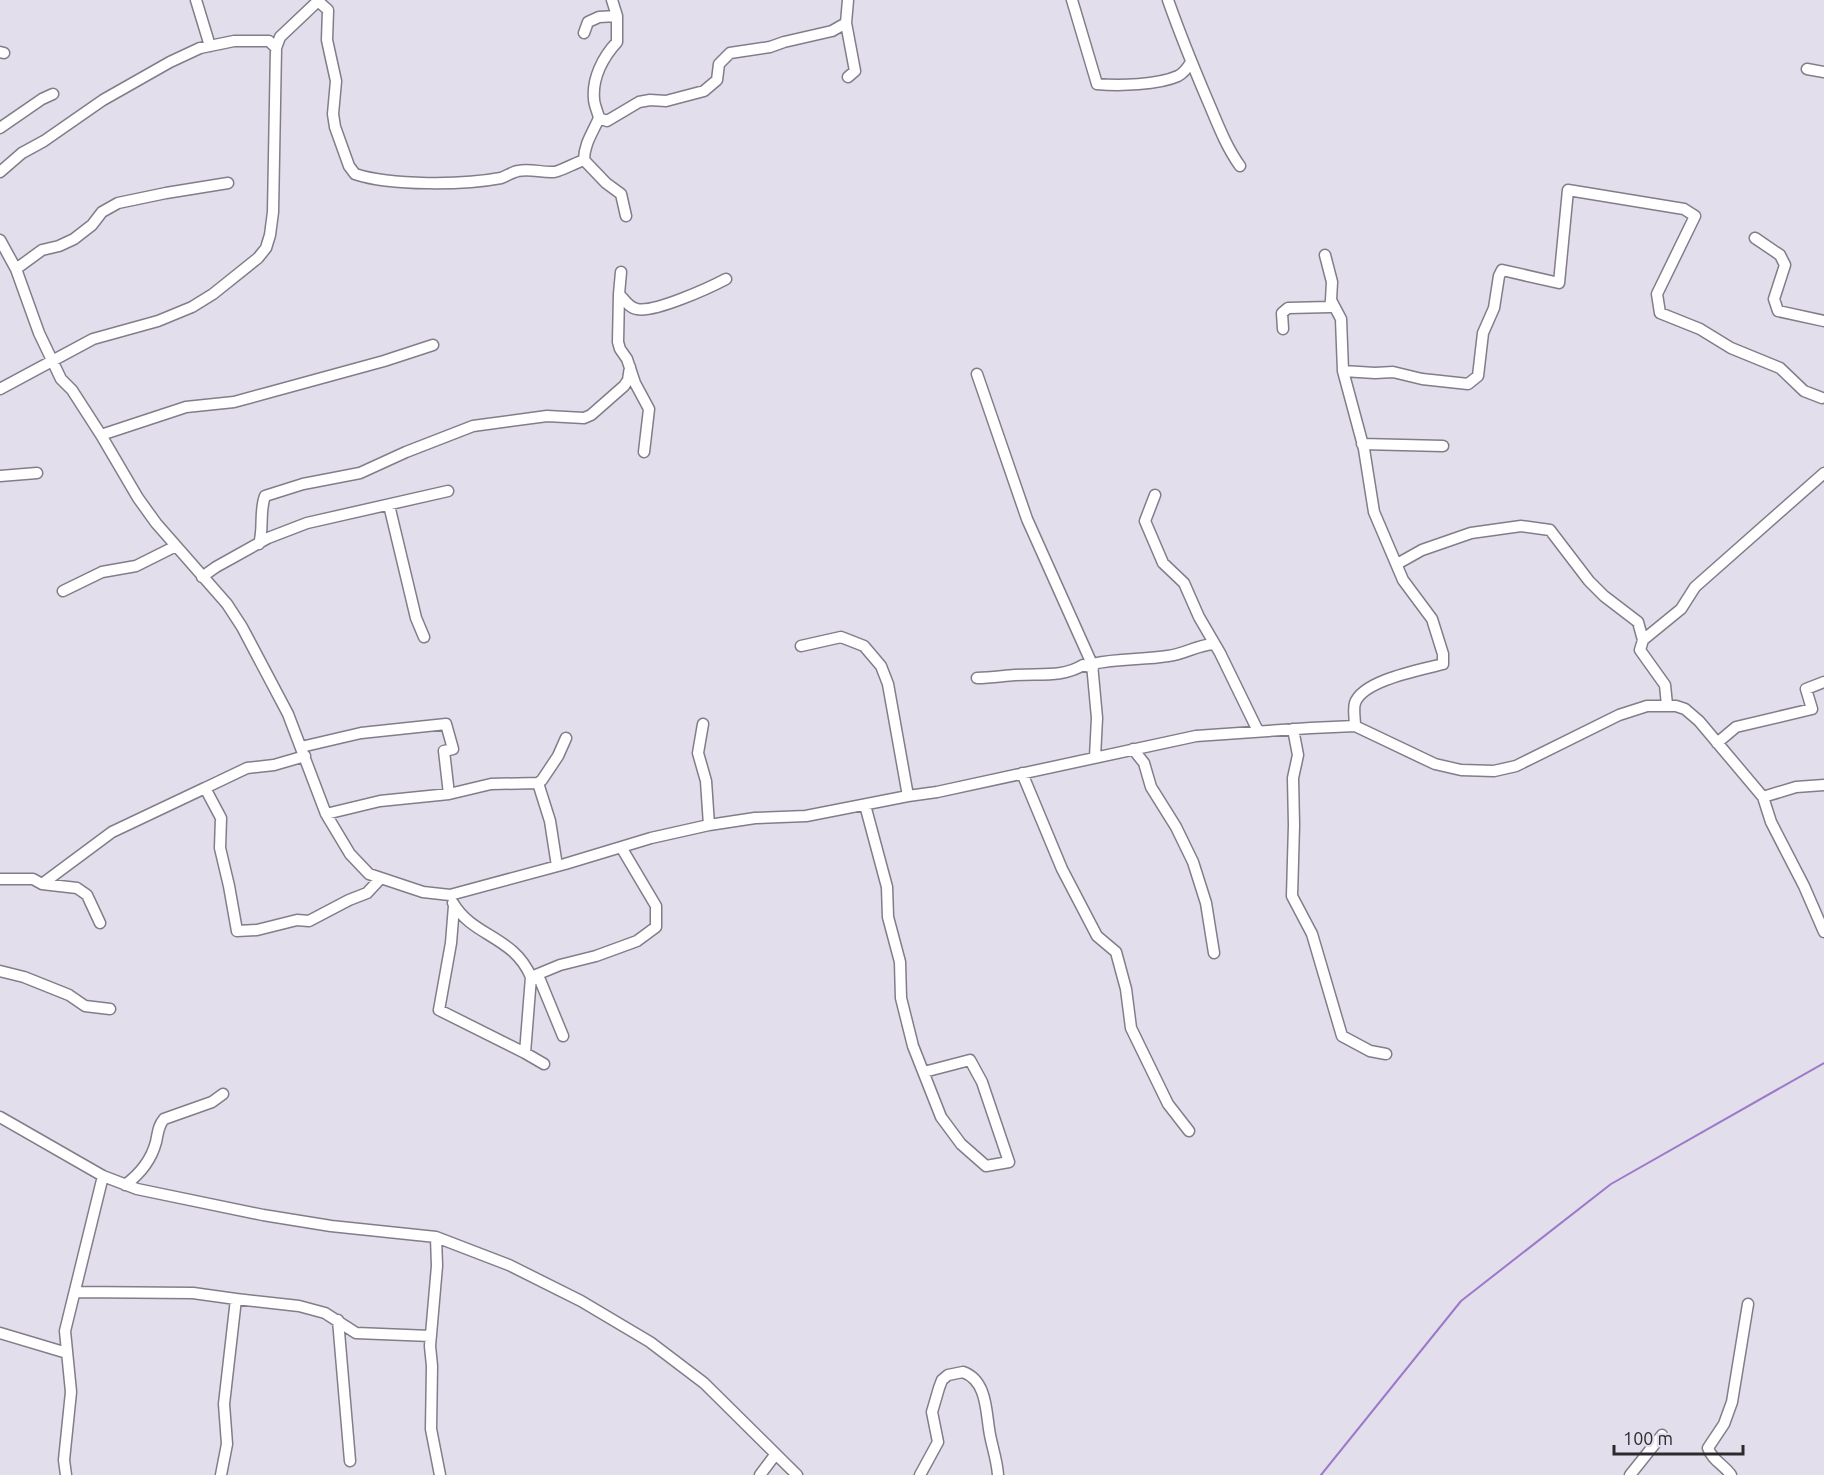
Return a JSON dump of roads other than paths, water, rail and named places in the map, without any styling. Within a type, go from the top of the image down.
[{"type":"street","points":[[196,0],[210,46]]},
{"type":"street","points":[[612,0],[617,16],[617,42],[605,55],[597,75],[594,99],[599,118],[584,147],[584,160],[606,183],[621,194],[626,216]]},
{"type":"street","points":[[848,0],[846,23],[855,71],[848,76]]},
{"type":"street","points":[[1072,0],[1097,84],[1133,84],[1170,78],[1180,75],[1191,62]]},
{"type":"street","points":[[1168,0],[1191,62],[1229,150],[1240,166]]},
{"type":"street","points":[[0,389],[93,339],[158,321],[192,307],[213,294],[258,258],[266,248],[273,212],[276,48],[280,37],[319,1],[328,10],[326,35],[336,81],[333,114],[335,127],[355,174],[398,182],[458,182],[505,177],[515,171],[525,170],[557,173],[566,166],[584,160]]},
{"type":"street","points":[[584,33],[588,22],[599,17],[617,16]]},
{"type":"street","points":[[599,118],[607,121],[639,102],[666,101],[704,91],[717,80],[719,64],[730,53],[770,47],[832,31],[846,23]]},
{"type":"street","points":[[0,172],[22,153],[127,85],[200,48],[234,41],[268,40],[276,48]]},
{"type":"street","points":[[1807,69],[1824,72]]},
{"type":"street","points":[[0,128],[53,94]]},
{"type":"street","points":[[16,269],[42,250],[74,239],[92,225],[102,212],[118,203],[228,183]]},
{"type":"street","points":[[1343,371],[1393,372],[1422,379],[1468,384],[1478,376],[1483,333],[1494,308],[1502,270],[1559,283],[1568,190],[1684,208],[1695,216],[1657,294],[1660,313],[1700,329],[1731,348],[1780,368],[1804,391],[1824,396]]},
{"type":"street","points":[[1755,238],[1780,255],[1785,265],[1774,299],[1778,310],[1824,321]]},
{"type":"street","points":[[0,240],[16,269],[39,333],[61,379],[72,390],[138,498],[227,604],[242,627],[288,714],[326,814],[350,854],[369,874],[380,879],[423,892],[450,895],[651,838],[709,825],[755,818],[806,816],[908,795],[937,792],[1196,736],[1355,726],[1435,764],[1478,772],[1494,771],[1516,765],[1619,715],[1647,706],[1667,705],[1685,709],[1699,721],[1763,797],[1771,822],[1804,886],[1824,932]]},
{"type":"street","points":[[1283,329],[1282,312],[1288,308],[1330,307],[1332,282],[1325,255]]},
{"type":"street","points":[[621,272],[618,342],[649,409],[644,453]]},
{"type":"street","points":[[619,294],[638,310],[700,292],[726,279]]},
{"type":"street","points":[[1331,300],[1341,320],[1343,371],[1362,444],[1374,512],[1403,580],[1432,620],[1443,654],[1443,664],[1389,679],[1364,690],[1355,703],[1355,726]]},
{"type":"street","points":[[101,435],[186,407],[245,399],[384,362],[433,345]]},
{"type":"street","points":[[259,544],[262,536],[261,505],[265,496],[303,484],[360,473],[473,426],[547,416],[591,416],[624,386],[628,380],[630,367]]},
{"type":"street","points":[[977,374],[1027,519],[1093,666],[1097,718],[1095,757]]},
{"type":"street","points":[[1362,444],[1443,446]]},
{"type":"street","points":[[1643,640],[1681,609],[1695,587],[1824,472]]},
{"type":"street","points":[[0,476],[38,473]]},
{"type":"street","points":[[202,577],[268,538],[307,523],[448,491]]},
{"type":"street","points":[[1155,495],[1145,521],[1163,563],[1184,583],[1258,731]]},
{"type":"street","points":[[390,505],[416,618],[424,637]]},
{"type":"street","points":[[1397,564],[1422,550],[1471,533],[1521,526],[1550,530],[1589,581],[1604,596],[1638,622],[1643,640],[1640,650],[1665,685],[1667,705]]},
{"type":"street","points":[[63,591],[102,572],[136,566],[176,546]]},
{"type":"street","points":[[801,646],[841,637],[864,646],[881,666],[888,684],[908,795]]},
{"type":"street","points":[[977,678],[1060,674],[1074,671],[1083,665],[1093,666],[1126,658],[1172,656],[1194,647],[1214,644]]},
{"type":"street","points":[[1717,742],[1736,727],[1812,709],[1806,689],[1824,682]]},
{"type":"street","points":[[42,884],[112,832],[247,768],[274,765],[303,752],[361,733],[446,724],[453,749],[444,751],[450,794]]},
{"type":"street","points":[[703,724],[698,753],[706,781],[709,825]]},
{"type":"street","points":[[1293,729],[1298,755],[1293,778],[1292,896],[1312,934],[1341,1036],[1370,1051],[1386,1054]]},
{"type":"street","points":[[326,814],[380,801],[450,794],[490,784],[538,783],[558,756],[566,738]]},
{"type":"street","points":[[1133,749],[1144,763],[1151,787],[1194,862],[1206,903],[1214,952]]},
{"type":"street","points":[[1022,773],[1062,869],[1097,936],[1116,952],[1126,988],[1131,1028],[1168,1104],[1189,1131]]},
{"type":"street","points":[[538,783],[550,821],[557,866]]},
{"type":"street","points":[[1763,797],[1796,787],[1824,785]]},
{"type":"street","points":[[205,788],[221,818],[220,848],[237,931],[257,930],[297,920],[309,921],[349,900],[368,893],[380,879]]},
{"type":"street","points":[[865,805],[887,887],[888,917],[900,962],[901,998],[914,1046],[940,1117],[961,1144],[986,1166],[1009,1162],[982,1082],[970,1060],[924,1072]]},
{"type":"street","points":[[531,977],[560,965],[596,956],[637,941],[656,927],[656,906],[621,847]]},
{"type":"street","points":[[0,879],[33,879],[42,884],[77,888],[84,891],[100,923]]},
{"type":"street","points":[[450,895],[454,906],[473,926],[491,934],[526,963],[531,977],[525,1053]]},
{"type":"street","points":[[454,906],[451,943],[440,1010],[544,1064]]},
{"type":"street","points":[[0,971],[24,977],[69,995],[85,1006],[110,1009]]},
{"type":"street","points":[[531,977],[540,980],[563,1036]]},
{"type":"street","points":[[125,1185],[142,1172],[153,1151],[157,1132],[164,1119],[212,1102],[224,1094]]},
{"type":"street","points":[[0,1117],[103,1176],[137,1189],[274,1217],[331,1226],[436,1237],[519,1270],[581,1301],[650,1342],[704,1383],[796,1475]]},
{"type":"street","points":[[66,1475],[64,1451],[71,1392],[65,1331],[103,1176]]},
{"type":"street","points":[[436,1237],[438,1266],[431,1336],[431,1429],[440,1475]]},
{"type":"street","points":[[75,1292],[193,1293],[299,1306],[324,1313],[356,1333],[431,1336]]},
{"type":"street","points":[[221,1475],[228,1443],[224,1404],[236,1299]]},
{"type":"street","points":[[1731,1475],[1724,1466],[1711,1457],[1708,1448],[1724,1424],[1732,1402],[1748,1304]]},
{"type":"street","points":[[338,1320],[350,1461]]},
{"type":"street","points":[[0,1333],[68,1353]]},
{"type":"street","points":[[920,1475],[938,1442],[932,1413],[942,1380],[948,1375],[963,1372],[974,1379],[981,1389],[986,1404],[998,1475]]},
{"type":"street","points":[[1630,1475],[1662,1436]]},
{"type":"street","points":[[760,1475],[775,1455]]},
{"type":"waterway","points":[[1321,1475],[1461,1301],[1611,1184],[1824,1063]]}]
